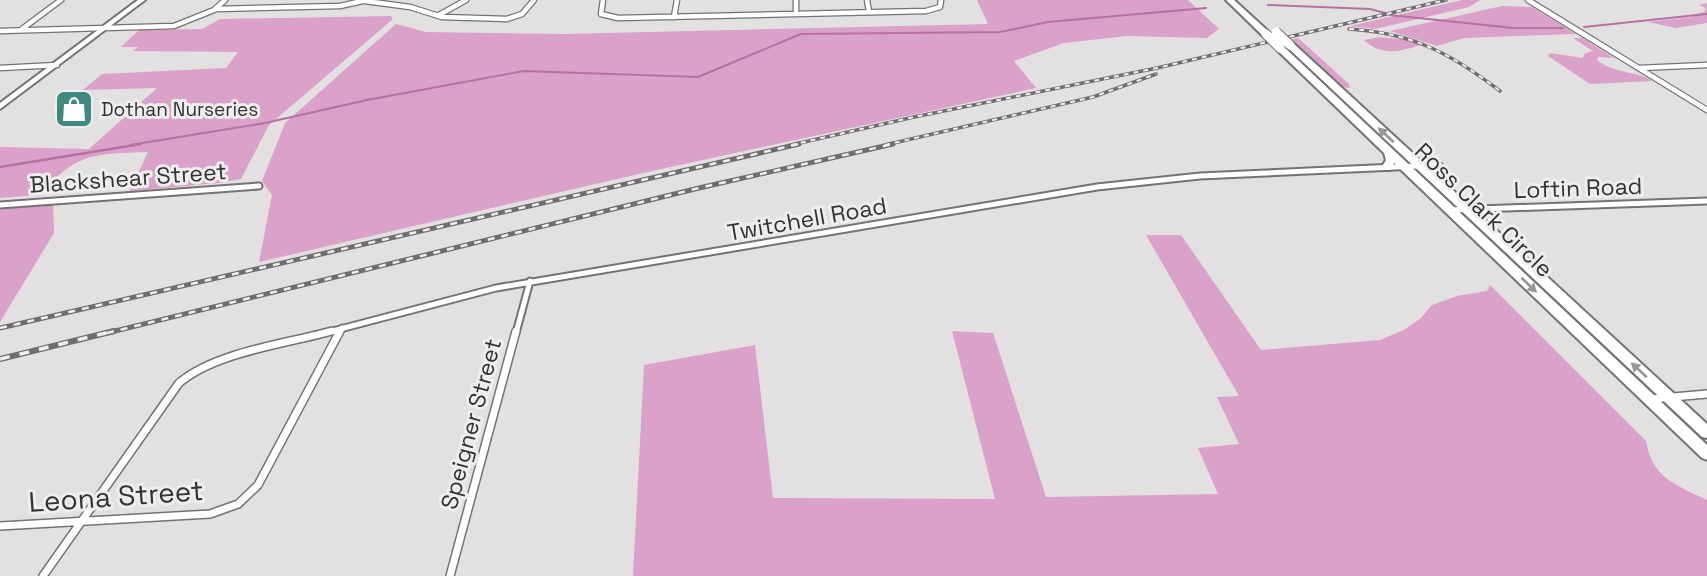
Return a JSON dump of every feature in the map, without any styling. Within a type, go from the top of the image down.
[{"type":"highway","name":"Ross Clark Circle","points":[[1230,0],[1271,33]]},
{"type":"highway","name":"Ross Clark Circle","points":[[1241,0],[1389,151],[1707,454]]},
{"type":"highway","name":"Ross Clark Circle","points":[[1285,47],[1420,166],[1707,433]]},
{"type":"highway","points":[[1386,168],[1391,160],[1389,151]]},
{"type":"main road","points":[[0,107],[142,0]]},
{"type":"street","points":[[20,30],[61,0]]},
{"type":"street","points":[[0,31],[176,26],[216,9],[226,0]]},
{"type":"street","points":[[216,9],[333,7],[366,0],[410,7],[438,16],[511,19],[522,14],[534,0]]},
{"type":"street","points":[[438,16],[466,0]]},
{"type":"street","points":[[603,0],[600,12],[606,17],[929,10],[940,7],[941,0]]},
{"type":"street","points":[[674,17],[677,0]]},
{"type":"street","points":[[796,0],[796,14]]},
{"type":"street","points":[[867,0],[869,12]]},
{"type":"street","points":[[1528,0],[1707,110]]},
{"type":"street","points":[[0,68],[57,65]]},
{"type":"street","points":[[1638,68],[1707,65]]},
{"type":"street","name":"Twitchell Road","points":[[83,522],[173,391],[191,373],[223,360],[485,290],[1152,179],[1439,165]]},
{"type":"street","name":"Blackshear Street","points":[[0,205],[259,186]]},
{"type":"street","name":"Loftin Road","points":[[1451,210],[1707,201]]},
{"type":"street","name":"Speigner Street","points":[[450,576],[530,282]]},
{"type":"street","name":"Leona Street","points":[[0,526],[211,514],[244,500],[258,485],[342,328]]},
{"type":"street","points":[[1650,399],[1707,394]]},
{"type":"street","points":[[43,576],[83,522]]},
{"type":"shaded area","points":[[977,0],[1188,0],[1219,29],[1207,38],[1127,36],[1064,43],[1014,61],[1036,88],[643,173],[259,262],[272,195],[262,181],[285,123],[396,24],[426,32],[564,34],[988,24]]},
{"type":"shaded area","points":[[1462,0],[1480,0],[1469,7],[1375,29],[1350,26]]},
{"type":"shaded area","points":[[1707,3],[1707,23],[1676,28],[1648,22],[1693,17],[1691,15],[1704,12],[1706,8],[1699,5]]},
{"type":"shaded area","points":[[1502,6],[1532,7],[1576,34],[1464,38],[1437,46],[1390,31]]},
{"type":"shaded area","points":[[391,16],[393,19],[269,125],[241,179],[130,191],[148,152],[98,155],[75,163],[37,195],[0,198],[0,147],[89,149],[157,88],[83,90],[102,74],[226,68],[238,52],[133,51],[138,47],[121,47],[139,30],[202,29],[220,19]]},
{"type":"shaded area","points":[[1379,37],[1411,40],[1420,45],[1391,51],[1377,49],[1364,40]]},
{"type":"shaded area","points":[[1298,38],[1349,84],[1350,88],[1341,87],[1291,40]]},
{"type":"shaded area","points":[[1573,38],[1582,38],[1614,58],[1598,57],[1597,60],[1604,64],[1652,81],[1590,84],[1548,56],[1550,53],[1583,58],[1584,54],[1593,51]]},
{"type":"shaded area","points":[[53,205],[54,233],[0,322],[0,209]]},
{"type":"shaded area","points":[[1146,235],[1181,235],[1261,350],[1380,340],[1404,330],[1421,318],[1432,305],[1457,296],[1487,291],[1490,285],[1646,441],[1654,464],[1667,479],[1707,500],[1707,576],[633,576],[644,365],[755,345],[773,498],[995,499],[952,331],[993,333],[1046,497],[1218,494],[1198,448],[1239,444],[1217,397],[1239,396]]},
{"type":"waterway","points":[[1268,5],[1370,9],[1385,13]]},
{"type":"waterway","points":[[130,145],[265,123],[367,100],[524,71],[698,77],[801,34],[1000,32],[1048,22],[1206,8]]},
{"type":"waterway","points":[[1584,27],[1707,14]]},
{"type":"waterway","points":[[1390,15],[1513,28],[1563,28]]},
{"type":"waterway","points":[[0,167],[141,144]]},
{"type":"railway","points":[[791,145],[1157,68],[1446,0]]},
{"type":"railway","points":[[1349,29],[1393,35],[1430,47],[1500,91]]},
{"type":"railway","points":[[885,145],[1093,97],[1156,74]]},
{"type":"railway","points":[[0,328],[799,144]]},
{"type":"railway","points":[[107,333],[699,188],[893,144]]},
{"type":"railway","points":[[0,359],[114,331]]},
{"type":"place","name":"Dothan Nurseries","points":[[74,109]]}]
